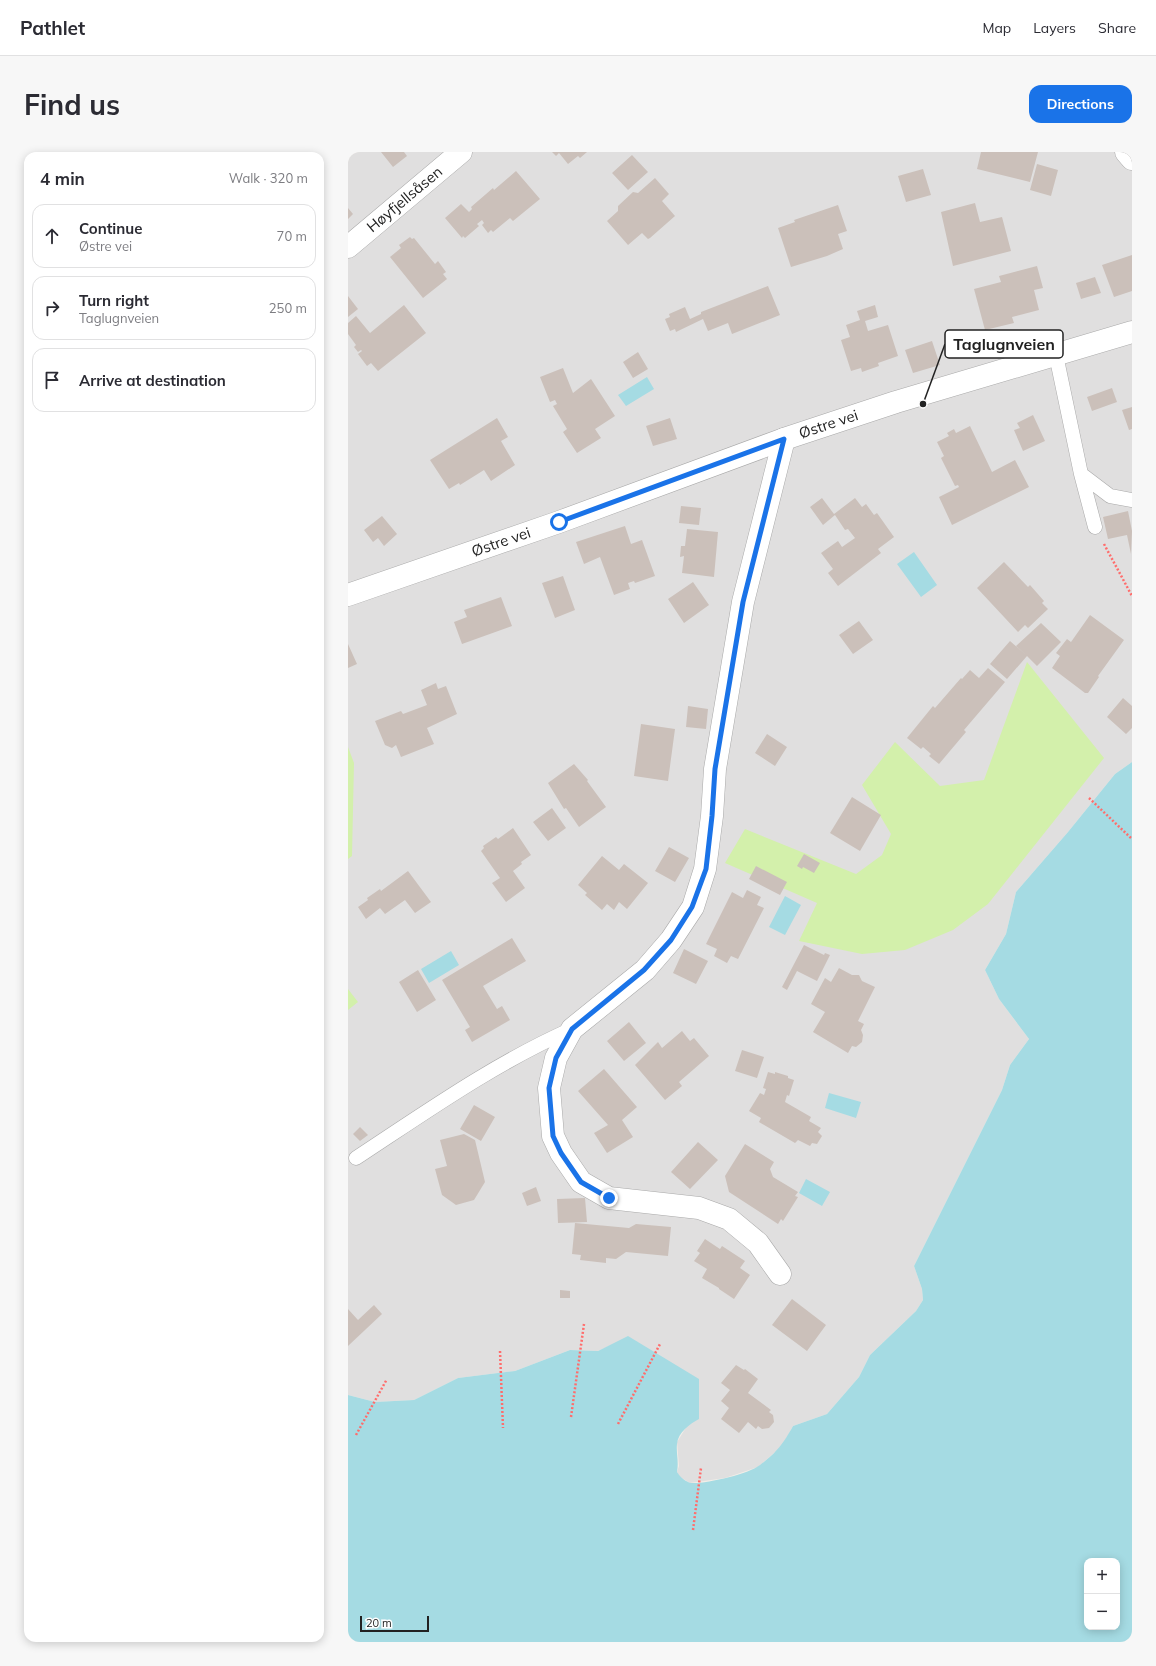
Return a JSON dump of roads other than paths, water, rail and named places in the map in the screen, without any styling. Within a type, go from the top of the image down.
[{"type":"street","name":"Høyfjellsåsen","points":[[348,247],[461,152]]},
{"type":"street","points":[[1126,152],[1132,159]]},
{"type":"street","name":"Østre vei","points":[[348,595],[559,522],[784,439],[896,402],[1132,332]]},
{"type":"street","points":[[780,1274],[758,1243],[729,1219],[699,1208],[609,1198],[581,1182],[561,1153],[553,1136],[549,1088],[556,1058],[572,1029],[644,970],[671,940],[692,907],[706,869],[712,816],[715,769],[743,602],[784,439]]},
{"type":"lane","points":[[1056,355],[1081,474],[1095,527]]},
{"type":"lane","points":[[1081,474],[1110,496],[1132,500]]},
{"type":"lane","points":[[356,1158],[461,1088],[538,1044],[572,1029]]},
{"type":"water","points":[[647,377],[654,389],[626,406],[618,395]]},
{"type":"water","points":[[914,552],[937,585],[921,597],[897,564]]},
{"type":"water","points":[[1132,762],[1132,1642],[348,1642],[348,1395],[375,1402],[414,1400],[458,1378],[515,1371],[570,1350],[598,1351],[628,1336],[699,1379],[699,1419],[682,1432],[677,1444],[677,1472],[683,1479],[691,1483],[707,1482],[747,1472],[760,1465],[775,1452],[783,1443],[793,1426],[827,1414],[859,1377],[870,1355],[916,1311],[923,1300],[922,1289],[914,1266],[1002,1090],[1010,1065],[1029,1039],[999,999],[985,970],[1006,934],[1016,892],[1068,832],[1115,774]]},
{"type":"water","points":[[785,896],[801,905],[785,935],[769,927]]},
{"type":"water","points":[[451,951],[459,965],[429,983],[421,969]]},
{"type":"water","points":[[829,1093],[861,1102],[856,1118],[825,1108]]},
{"type":"water","points":[[806,1179],[830,1192],[822,1206],[799,1193]]},
{"type":"place","name":"Taglugnveien","points":[[923,404]]}]
